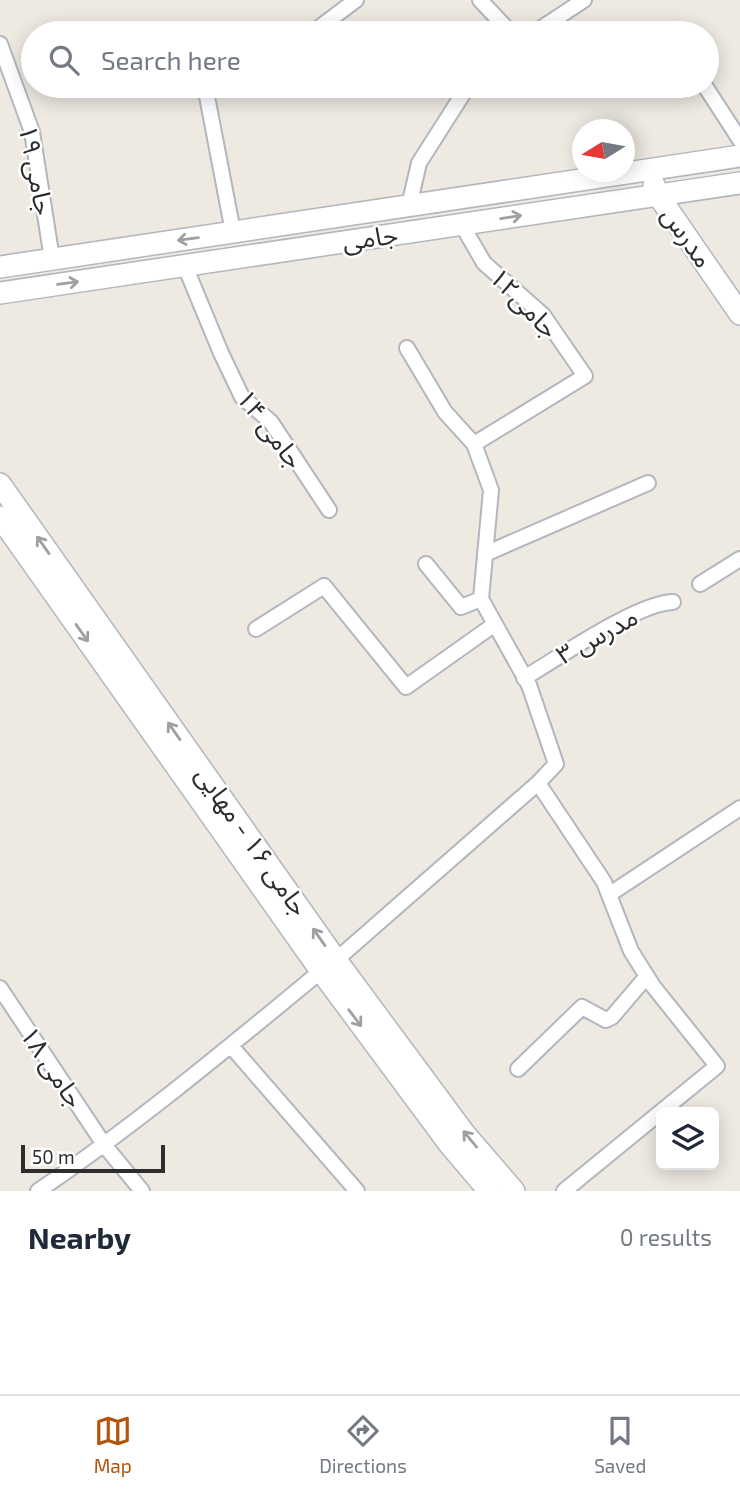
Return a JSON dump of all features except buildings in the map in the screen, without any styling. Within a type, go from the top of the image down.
[{"type":"street","points":[[328,21],[356,0]]},
{"type":"street","points":[[480,0],[500,21]]},
{"type":"street","points":[[552,21],[584,0]]},
{"type":"street","name":"جامی ۱۹","points":[[0,44],[32,132],[52,259]]},
{"type":"street","points":[[207,98],[233,232]]},
{"type":"street","points":[[409,206],[419,163],[460,98]]},
{"type":"street","points":[[713,98],[740,140]]},
{"type":"street","name":"جامی","points":[[0,267],[740,156]]},
{"type":"street","name":"مدرس","points":[[649,170],[658,195],[740,314]]},
{"type":"street","name":"جامی","points":[[0,293],[740,183]]},
{"type":"street","points":[[333,217],[328,226],[328,236],[335,243]]},
{"type":"street","points":[[283,225],[289,233],[289,243],[283,251]]},
{"type":"street","name":"جامی۱۲","points":[[462,225],[484,263],[544,315],[585,376],[474,444]]},
{"type":"street","name":"جامی ۱۴","points":[[185,266],[242,397],[271,422],[329,510]]},
{"type":"street","points":[[38,1191],[105,1146],[231,1046],[538,783],[556,764],[529,685],[481,599],[491,490],[474,444],[445,412],[407,348]]},
{"type":"street","points":[[485,554],[648,483]]},
{"type":"street","name":"جامی ۱۶ - مهایی","points":[[0,484],[450,1145],[489,1191]]},
{"type":"street","name":"جامی ۱۶ - مهایی","points":[[0,517],[328,965],[514,1191]]},
{"type":"street","points":[[700,584],[740,559]]},
{"type":"street","points":[[426,564],[461,607],[481,599]]},
{"type":"street","points":[[256,629],[324,586],[406,687],[495,624]]},
{"type":"street","name":"مدرس ۳","points":[[524,678],[623,620],[661,603],[673,602]]},
{"type":"street","points":[[538,783],[604,882],[631,951],[647,976],[717,1066],[564,1191]]},
{"type":"street","points":[[610,894],[740,808]]},
{"type":"street","points":[[518,1069],[582,1007],[606,1020],[612,1017],[647,976]]},
{"type":"street","name":"جامی ۱۸","points":[[0,988],[105,1146],[142,1191]]},
{"type":"street","points":[[231,1046],[357,1191]]}]
